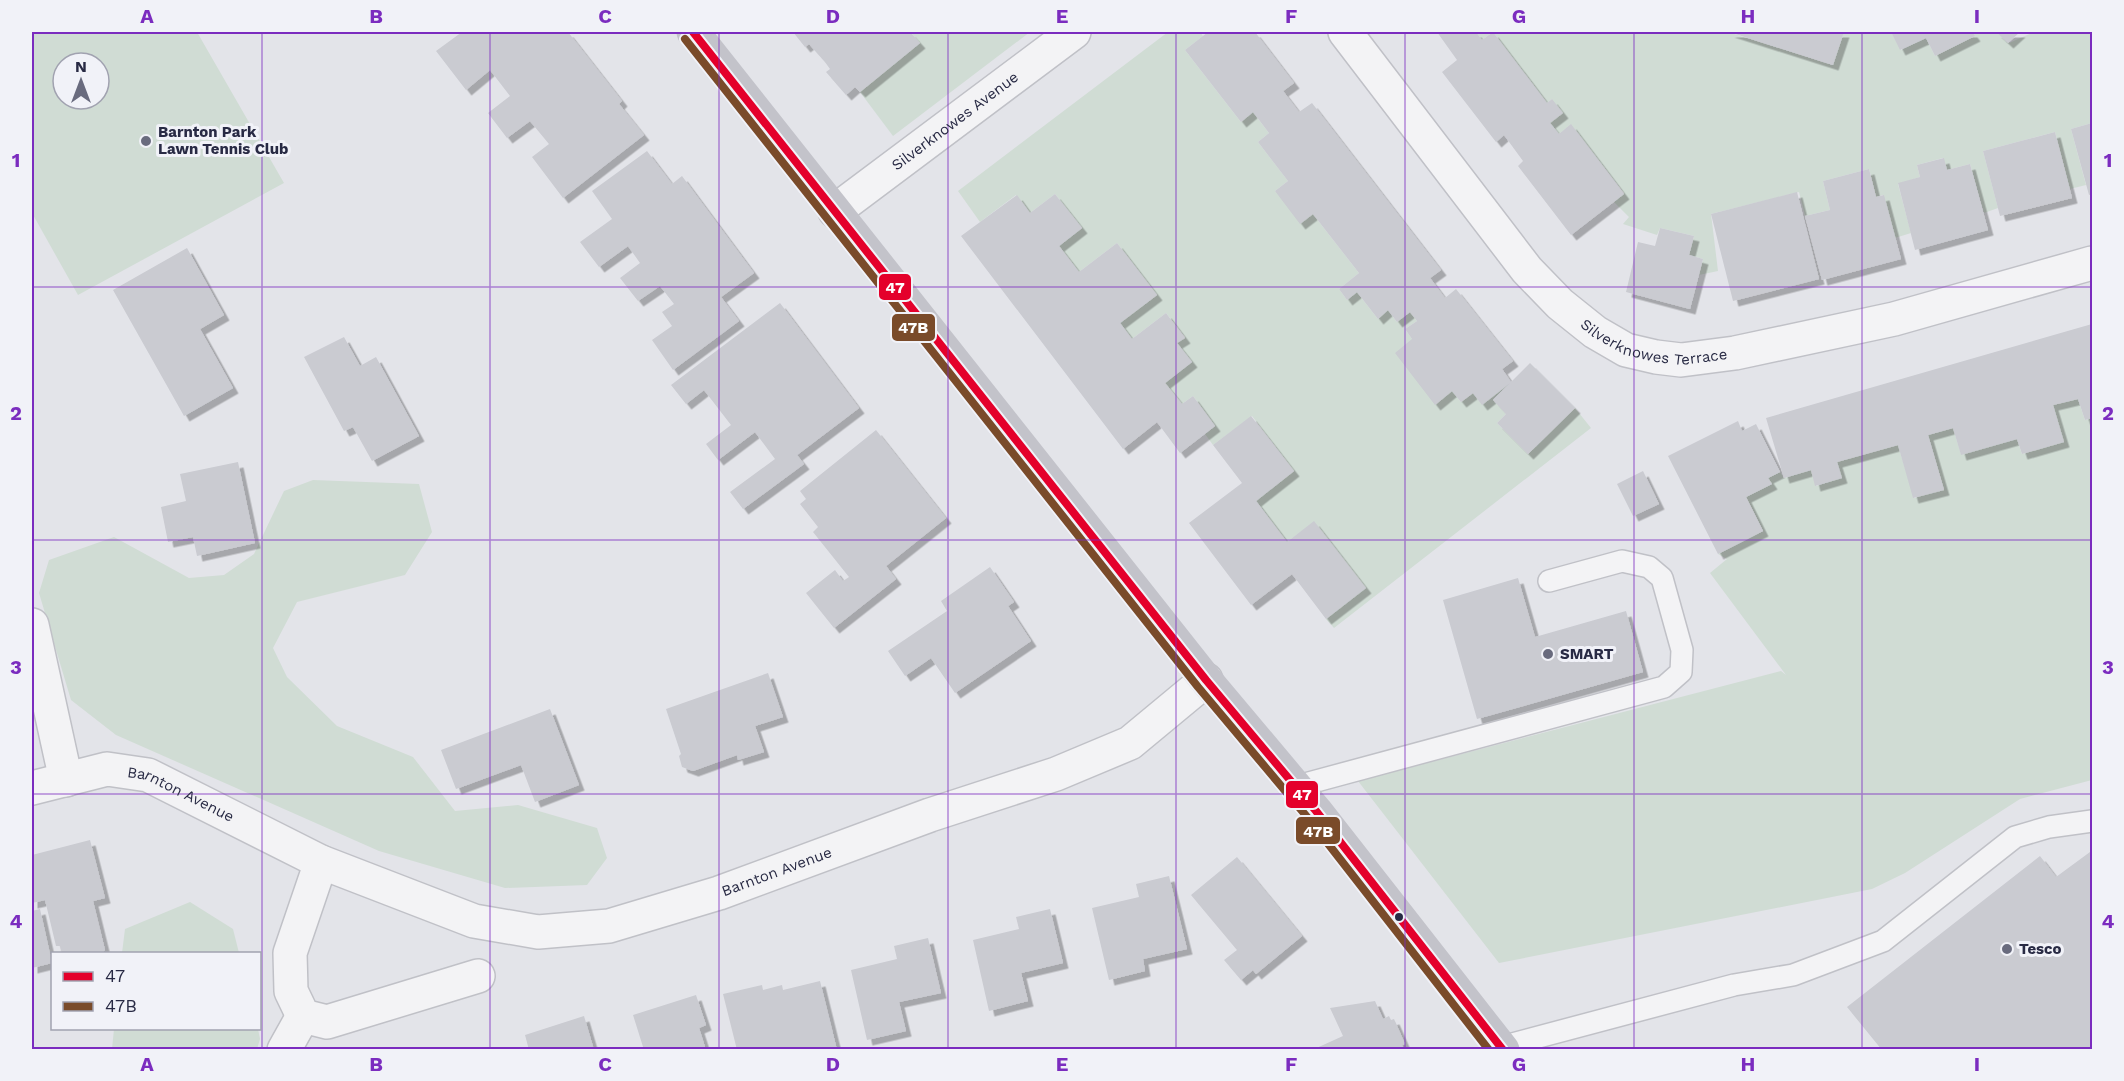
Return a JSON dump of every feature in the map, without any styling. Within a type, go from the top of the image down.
[{"type":"street","points":[[693,32],[1206,680],[1323,820],[1502,1048]]},
{"type":"street","name":"Silverknowes Avenue","points":[[836,211],[1074,32]]},
{"type":"street","name":"Silverknowes Terrace","points":[[1345,32],[1527,270],[1560,304],[1594,332],[1626,350],[1681,360],[1735,353],[1894,319],[2092,263]]},
{"type":"street","points":[[32,625],[66,780]]},
{"type":"street","name":"Barnton Avenue","points":[[32,788],[107,768],[148,775],[321,861],[474,921],[538,932],[609,926],[719,892],[930,815],[1056,774],[1130,743],[1206,680]]},
{"type":"street","points":[[303,1016],[291,991],[290,953],[321,861]]},
{"type":"street","points":[[303,1016],[327,1022],[478,976]]},
{"type":"street","points":[[284,1050],[303,1016]]},
{"type":"lane","points":[[1294,787],[1664,687],[1682,672],[1682,650],[1662,578],[1649,567],[1622,561],[1549,581]]},
{"type":"lane","points":[[1502,1048],[1734,985],[1793,975],[1883,941],[2015,837],[2049,827],[2092,821]]},
{"type":"shaded area","name":"Barnton Park Lawn Tennis Club","points":[[32,32],[197,32],[284,183],[78,295],[32,213]]},
{"type":"shaded area","points":[[910,32],[1030,32],[893,136],[860,92],[920,43]]},
{"type":"shaded area","points":[[1168,32],[1200,32],[1203,36],[1185,50],[1241,122],[1253,112],[1269,133],[1258,142],[1288,181],[1275,191],[1313,214],[1359,273],[1339,289],[1347,300],[1357,292],[1378,319],[1388,310],[1397,322],[1410,312],[1417,321],[1405,329],[1412,339],[1436,404],[1452,391],[1461,402],[1473,393],[1482,404],[1511,382],[1493,399],[1506,414],[1497,423],[1528,454],[1575,408],[1591,428],[1334,628],[1326,619],[1365,588],[1314,522],[1287,542],[1256,501],[1294,471],[1252,416],[1213,445],[1205,434],[1215,426],[1193,396],[1182,404],[1165,383],[1192,362],[1177,343],[1185,337],[1166,313],[1132,339],[1120,323],[1157,295],[1117,243],[1079,272],[1059,246],[1082,228],[1055,194],[1030,213],[1016,195],[980,222],[958,191]]},
{"type":"shaded area","points":[[1476,32],[1493,32],[1482,40]]},
{"type":"shaded area","points":[[1493,32],[1728,32],[1832,65],[1844,32],[1891,32],[1901,50],[1926,38],[1935,56],[1974,36],[1972,32],[1996,32],[2009,43],[2034,32],[2092,32],[2092,123],[2071,129],[2086,185],[2070,189],[2055,132],[1983,151],[1998,208],[1984,213],[1970,164],[1947,170],[1943,158],[1917,165],[1920,177],[1898,184],[1911,233],[1895,238],[1883,195],[1876,197],[1869,169],[1823,181],[1830,210],[1805,216],[1799,192],[1711,214],[1718,271],[1699,275],[1703,259],[1689,255],[1694,236],[1660,228],[1657,235],[1623,224],[1629,217],[1614,202],[1624,193],[1571,125],[1559,134],[1550,123],[1552,99],[1547,103]]},
{"type":"shaded area","points":[[2078,399],[2085,420],[2092,418],[2092,780],[2020,799],[1905,873],[1872,889],[1499,963],[1358,781],[1781,671],[1786,675],[1710,573],[1727,559],[1718,554],[1763,531],[1746,497],[1771,484],[1768,478],[1780,472],[1784,478],[1811,470],[1816,486],[1841,478],[1837,462],[1898,445],[1914,498],[1944,489],[1928,435],[1953,428],[1961,454],[2017,439],[2022,454],[2063,442],[2053,405]]},
{"type":"shaded area","points":[[313,480],[419,484],[432,532],[405,575],[297,602],[273,648],[287,677],[337,726],[413,757],[455,811],[518,805],[597,828],[607,858],[587,885],[505,888],[379,851],[116,735],[71,700],[39,593],[49,560],[114,537],[189,578],[224,575],[254,554],[284,491]]},
{"type":"shaded area","points":[[190,902],[233,929],[239,952],[122,952],[125,929]]},
{"type":"shaded area","points":[[114,1030],[258,1030],[260,1039],[257,1049],[112,1049]]},
{"type":"building","points":[[462,32],[568,32],[622,101],[619,104],[644,135],[563,198],[532,157],[549,144],[530,121],[507,138],[488,113],[510,96],[490,70],[466,90],[436,51]]},
{"type":"building","points":[[793,32],[910,32],[920,43],[860,92],[855,87],[846,95],[826,72],[830,69],[825,62],[809,44],[805,47]]},
{"type":"building","points":[[1208,32],[1255,32],[1294,83],[1283,91],[1299,112],[1312,103],[1441,270],[1430,278],[1445,298],[1456,289],[1513,361],[1502,369],[1511,382],[1530,363],[1575,408],[1528,454],[1497,423],[1506,414],[1493,400],[1510,383],[1482,405],[1473,393],[1461,402],[1452,391],[1435,405],[1395,353],[1412,339],[1405,329],[1417,321],[1410,312],[1397,322],[1388,310],[1378,319],[1357,292],[1347,300],[1339,289],[1359,273],[1313,214],[1300,224],[1275,191],[1288,181],[1258,142],[1269,133],[1253,112],[1241,122],[1185,50]]},
{"type":"building","points":[[1437,32],[1476,32],[1482,40],[1493,32],[1547,103],[1552,99],[1563,113],[1550,123],[1559,134],[1571,124],[1624,194],[1571,235],[1518,166],[1523,161],[1504,135],[1496,142],[1442,72],[1457,60]]},
{"type":"building","points":[[1729,32],[1844,32],[1833,65]]},
{"type":"building","points":[[1891,32],[1972,32],[1975,36],[1935,56],[1926,38],[1900,50]]},
{"type":"building","points":[[1996,32],[2020,32],[2008,43]]},
{"type":"building","points":[[2092,123],[2092,194],[2089,195],[2071,129]]},
{"type":"building","points":[[2055,132],[2072,198],[2000,216],[1983,151]]},
{"type":"building","points":[[647,151],[672,184],[682,176],[754,273],[721,297],[739,321],[673,370],[652,340],[672,326],[662,312],[674,304],[660,286],[638,301],[620,278],[640,263],[628,246],[599,267],[580,242],[612,219],[592,191]]},
{"type":"building","points":[[1944,158],[1947,170],[1970,164],[1988,230],[1915,250],[1898,183],[1920,177],[1917,165]]},
{"type":"building","points":[[1869,169],[1876,197],[1884,195],[1901,259],[1822,280],[1805,216],[1830,210],[1823,181]]},
{"type":"building","points":[[1797,192],[1819,279],[1733,301],[1711,214]]},
{"type":"building","points":[[1055,194],[1082,228],[1059,246],[1079,272],[1117,243],[1157,295],[1120,323],[1132,339],[1166,313],[1185,338],[1177,343],[1192,362],[1165,383],[1182,404],[1193,396],[1215,426],[1180,453],[1157,422],[1123,449],[961,236],[1017,195],[1030,213]]},
{"type":"building","points":[[1660,228],[1694,236],[1689,255],[1703,259],[1690,309],[1626,292],[1638,242],[1655,246]]},
{"type":"building","points":[[187,248],[224,315],[200,329],[233,388],[184,416],[113,290]]},
{"type":"building","points":[[780,303],[859,408],[797,455],[804,464],[743,509],[730,492],[775,459],[755,432],[718,460],[706,444],[731,425],[704,390],[686,404],[671,385]]},
{"type":"building","points":[[2092,324],[2092,418],[2085,420],[2078,399],[2053,405],[2064,442],[2022,454],[2017,439],[1961,455],[1953,428],[1928,435],[1944,490],[1913,498],[1898,445],[1837,462],[1842,478],[1815,486],[1811,470],[1784,478],[1766,418]]},
{"type":"building","points":[[344,337],[360,366],[376,357],[419,436],[372,461],[353,427],[344,431],[304,357]]},
{"type":"building","points":[[1251,416],[1294,471],[1256,501],[1287,542],[1314,521],[1366,588],[1326,619],[1292,574],[1251,605],[1189,523],[1242,483],[1213,445]]},
{"type":"building","points":[[1738,421],[1742,431],[1756,424],[1780,472],[1768,478],[1772,484],[1746,497],[1763,531],[1718,554],[1668,456]]},
{"type":"building","points":[[876,430],[946,518],[886,566],[896,579],[834,628],[806,593],[835,570],[843,581],[849,577],[813,532],[818,527],[800,504],[806,499],[800,491]]},
{"type":"building","points":[[238,462],[255,543],[197,556],[193,537],[168,542],[161,507],[186,501],[180,474]]},
{"type":"building","points":[[1643,471],[1659,504],[1633,516],[1617,484]]},
{"type":"building","points":[[990,567],[1014,602],[1008,606],[1031,641],[955,693],[931,658],[905,676],[888,651],[947,611],[941,601]]},
{"type":"building","name":"SMART","points":[[1518,578],[1535,637],[1626,611],[1643,672],[1477,719],[1443,600]]},
{"type":"building","points":[[768,673],[783,717],[755,726],[764,752],[738,760],[737,755],[693,771],[682,767],[679,756],[681,754],[666,709]]},
{"type":"building","points":[[550,709],[579,785],[535,802],[521,765],[456,789],[441,750]]},
{"type":"building","points":[[90,840],[105,898],[93,901],[105,950],[103,952],[62,952],[60,946],[56,946],[45,900],[32,903],[32,855]]},
{"type":"building","name":"Tesco","points":[[2092,852],[2092,1050],[1882,1050],[1847,1007],[2040,856],[2056,877]]},
{"type":"building","points":[[1237,857],[1302,936],[1256,974],[1253,970],[1241,980],[1224,960],[1237,950],[1191,895]]},
{"type":"building","points":[[1169,876],[1187,949],[1143,959],[1145,971],[1109,980],[1092,908],[1139,897],[1136,884]]},
{"type":"building","points":[[40,909],[51,963],[32,968],[32,911]]},
{"type":"building","points":[[1050,909],[1063,963],[1021,973],[1028,1001],[989,1011],[973,940],[1019,929],[1016,917]]},
{"type":"building","points":[[928,938],[941,993],[899,1002],[906,1031],[867,1040],[851,970],[897,959],[894,946]]},
{"type":"building","points":[[820,981],[837,1050],[737,1050],[723,994],[762,985],[763,990],[782,985],[783,990]]},
{"type":"building","points":[[696,995],[706,1025],[699,1028],[706,1050],[644,1050],[633,1015]]},
{"type":"building","points":[[1375,1001],[1383,1019],[1389,1016],[1391,1020],[1394,1019],[1405,1044],[1402,1045],[1404,1050],[1312,1050],[1343,1036],[1330,1008]]},
{"type":"building","points":[[584,1016],[594,1050],[529,1050],[525,1035]]},
{"type":"transit line","name":"47","points":[[693,32],[1206,680],[1316,811],[1503,1050]]},
{"type":"transit line","name":"47B","points":[[685,39],[1198,687],[1308,818],[1489,1050]]},
{"type":"place","name":"Barnton Park Lawn Tennis Club","points":[[146,141]]},
{"type":"place","name":"SMART","points":[[1548,654]]},
{"type":"place","name":"Tesco","points":[[2007,949]]}]
